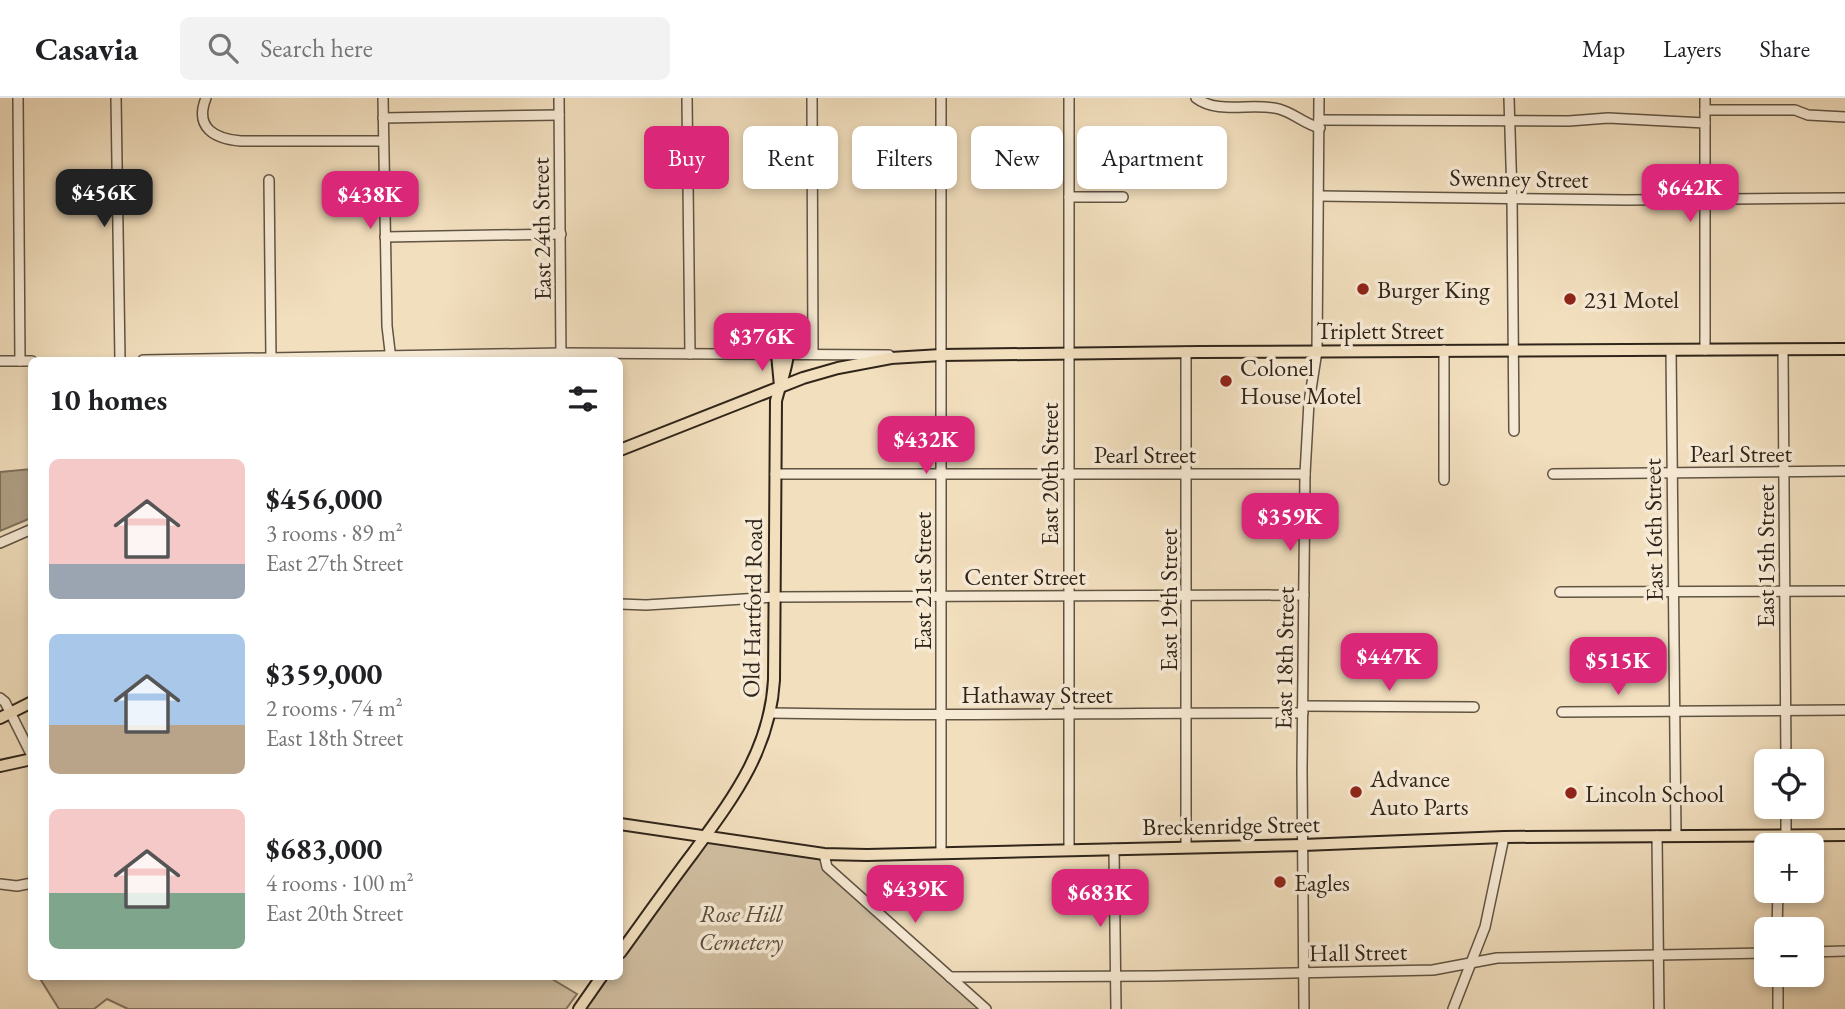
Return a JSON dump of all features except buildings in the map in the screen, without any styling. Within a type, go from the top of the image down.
[{"type":"main road","name":"Triplett Street","points":[[623,449],[780,386],[856,364],[916,356],[1514,349],[1845,349]]},
{"type":"main road","name":"Old Hartford Road","points":[[623,949],[704,838],[749,770],[764,739],[771,713],[774,680],[776,401],[782,354]]},
{"type":"main road","points":[[5,716],[28,704]]},
{"type":"main road","points":[[0,766],[28,758]]},
{"type":"main road","name":"Breckenridge Street","points":[[623,824],[824,854],[1303,845],[1504,837],[1754,838]]},
{"type":"main road","name":"Breckenridge Street","points":[[1824,836],[1845,835]]},
{"type":"main road","points":[[579,1009],[599,980]]},
{"type":"street","points":[[18,98],[20,362]]},
{"type":"street","points":[[116,98],[120,357]]},
{"type":"street","points":[[206,98],[202,111],[210,131],[216,136],[231,140],[383,141]]},
{"type":"street","points":[[383,98],[390,357]]},
{"type":"street","name":"East 24th Street","points":[[559,98],[561,357]]},
{"type":"street","points":[[687,98],[690,354]]},
{"type":"street","points":[[812,98],[813,354]]},
{"type":"street","name":"East 21st Street","points":[[941,98],[941,853]]},
{"type":"street","name":"East 20th Street","points":[[1069,98],[1069,850]]},
{"type":"street","points":[[1196,98],[1212,106],[1269,103],[1306,125],[1608,118],[1705,123]]},
{"type":"street","name":"East 18th Street","points":[[1304,1009],[1305,474],[1309,402],[1317,351],[1319,98]]},
{"type":"street","points":[[1508,98],[1512,197],[1514,431]]},
{"type":"street","points":[[1705,98],[1705,350]]},
{"type":"street","points":[[1705,110],[1795,110],[1808,115],[1845,117]]},
{"type":"street","points":[[383,118],[559,115]]},
{"type":"street","points":[[269,180],[271,357]]},
{"type":"street","name":"Swenney Street","points":[[1319,196],[1626,200],[1845,198]]},
{"type":"street","points":[[1069,197],[1123,197]]},
{"type":"street","points":[[385,237],[561,234]]},
{"type":"street","name":"East 15th Street","points":[[1783,349],[1786,749]]},
{"type":"street","points":[[1444,350],[1444,480]]},
{"type":"street","name":"East 16th Street","points":[[1671,350],[1676,836]]},
{"type":"street","name":"East 19th Street","points":[[1186,352],[1186,847]]},
{"type":"street","points":[[561,357],[690,354],[916,356]]},
{"type":"street","points":[[0,362],[28,361]]},
{"type":"street","name":"Pearl Street","points":[[1553,474],[1845,471]]},
{"type":"street","name":"Pearl Street","points":[[775,474],[1305,474]]},
{"type":"street","points":[[0,543],[28,531]]},
{"type":"street","points":[[1560,592],[1845,591]]},
{"type":"street","name":"Center Street","points":[[623,604],[775,597],[1304,595]]},
{"type":"street","points":[[0,698],[5,716],[28,751]]},
{"type":"street","name":"Hathaway Street","points":[[771,713],[873,715],[1474,707]]},
{"type":"street","points":[[1562,712],[1845,710]]},
{"type":"street","points":[[1657,836],[1659,1009]]},
{"type":"street","points":[[1453,1009],[1485,927],[1504,837]]},
{"type":"street","points":[[1114,849],[1116,1009]]},
{"type":"street","points":[[824,854],[827,867],[986,1009]]},
{"type":"street","points":[[0,884],[17,886],[28,884]]},
{"type":"street","points":[[1824,952],[1845,951]]},
{"type":"street","name":"Hall Street","points":[[950,976],[1433,970],[1497,958],[1754,953]]},
{"type":"street","points":[[1777,987],[1778,1009]]},
{"type":"green space","name":"Rose Hill Cemetery","points":[[703,838],[824,854],[828,867],[986,1009],[579,1009],[600,980],[623,980],[623,949]]},
{"type":"green space","points":[[41,980],[554,980],[577,994],[566,1009],[128,1009],[107,999],[94,1009],[59,1009]]},
{"type":"shaded area","points":[[28,469],[28,519],[0,531],[0,472]]},
{"type":"place","name":"Burger King","points":[[1363,289]]},
{"type":"place","name":"231 Motel","points":[[1570,299]]},
{"type":"place","name":"Colonel House Motel","points":[[1226,381]]},
{"type":"place","name":"Advance Auto Parts","points":[[1356,792]]},
{"type":"place","name":"Lincoln School","points":[[1571,793]]},
{"type":"place","name":"Eagles","points":[[1280,882]]}]
